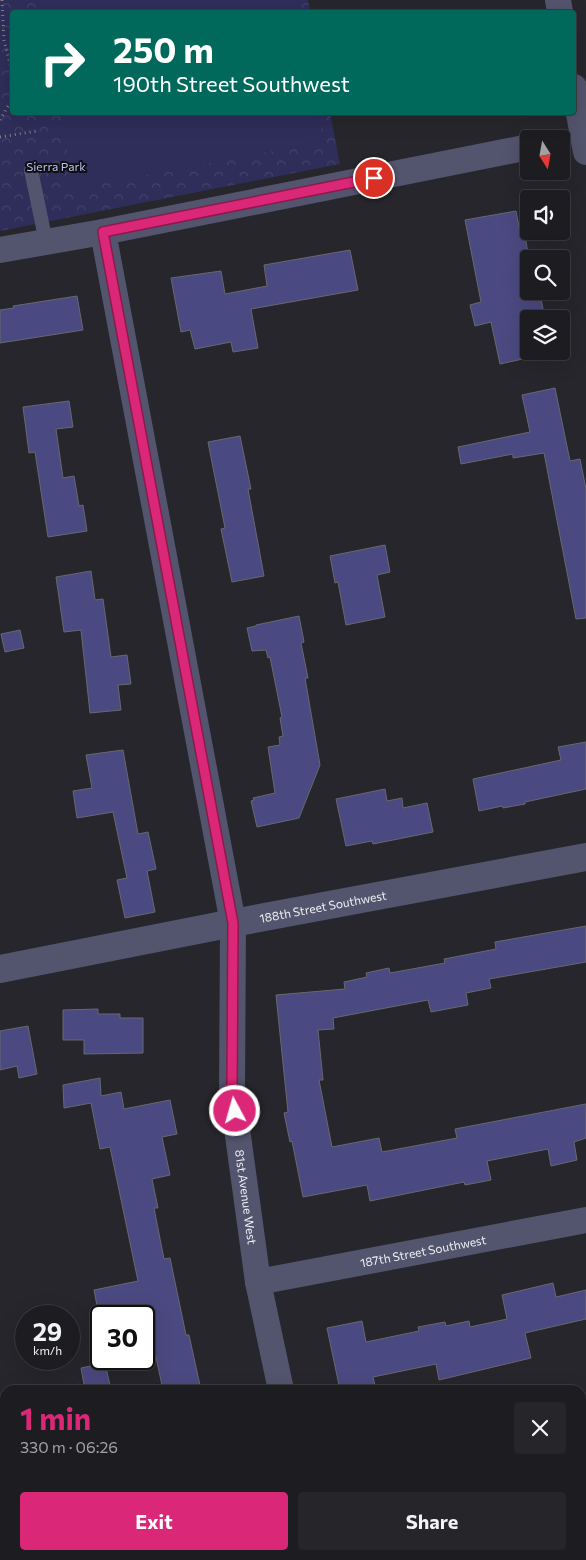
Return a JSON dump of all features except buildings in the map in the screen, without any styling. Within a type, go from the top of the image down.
[{"type":"street","points":[[576,115],[577,143]]},
{"type":"street","points":[[0,250],[103,232],[520,149]]},
{"type":"street","name":"81st Avenue West","points":[[103,232],[233,923],[232,1092],[258,1282],[280,1385]]},
{"type":"street","name":"188th Street Southwest","points":[[0,969],[586,857]]},
{"type":"street","name":"187th Street Southwest","points":[[258,1282],[586,1220]]},
{"type":"lane","points":[[31,170],[46,242]]},
{"type":"path","points":[[2,0],[2,41],[10,66]]},
{"type":"path","points":[[0,120],[10,103]]},
{"type":"path","points":[[0,137],[37,131]]},
{"type":"green space","name":"Sierra Park","points":[[0,0],[308,0],[310,10],[10,10],[10,115],[330,115],[340,164],[0,231]]},
{"type":"green space","points":[[38,0],[297,0],[299,10],[40,10]]},
{"type":"green space","points":[[60,115],[318,115],[324,141],[74,189]]},
{"type":"route","points":[[235,1111],[232,1092],[233,923],[103,232],[374,178]]}]
